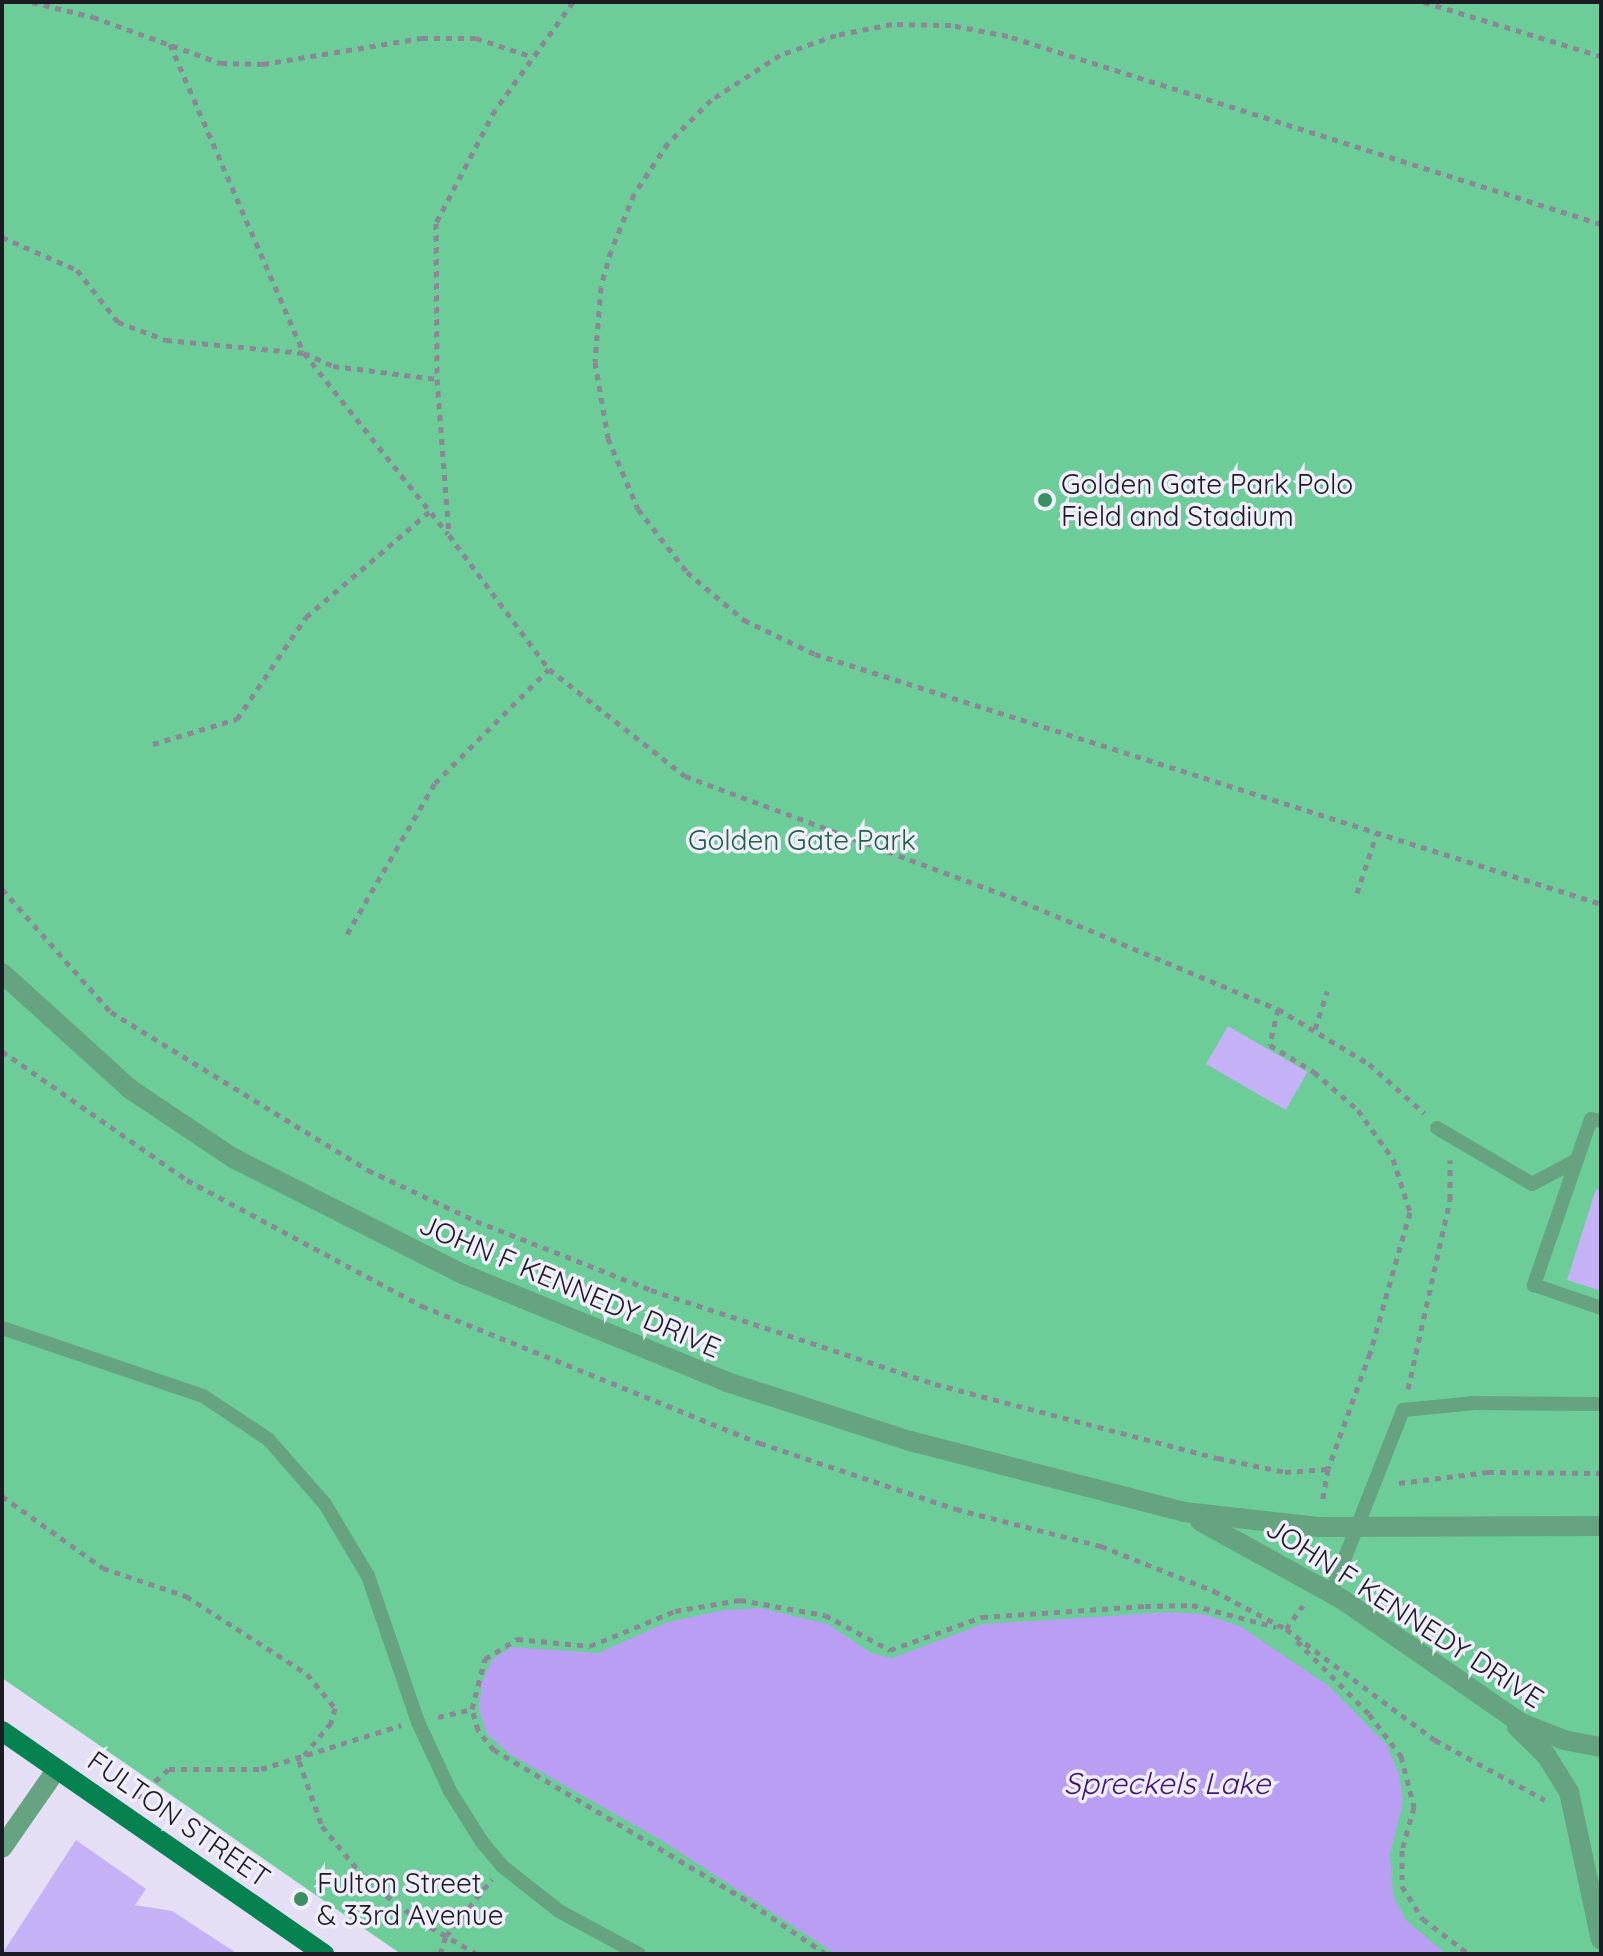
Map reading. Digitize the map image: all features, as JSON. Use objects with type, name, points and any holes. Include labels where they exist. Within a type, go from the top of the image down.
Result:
[{"type":"main road","name":"FULTON STREET","points":[[2,1731],[324,1954]]},
{"type":"street","name":"JOHN F KENNEDY DRIVE","points":[[2,973],[79,1046],[193,1135],[337,1214],[597,1333],[787,1403],[910,1441],[1184,1512],[1251,1522],[1355,1526],[1601,1526]]},
{"type":"street","name":"JOHN F KENNEDY DRIVE","points":[[1184,1512],[1331,1593],[1479,1698],[1542,1732],[1601,1747]]},
{"type":"street","points":[[1479,1698],[1516,1726],[1559,1772],[1576,1811],[1601,1940]]},
{"type":"street","points":[[2,1848],[57,1769]]},
{"type":"lane","points":[[1601,1121],[1591,1119],[1534,1285],[1601,1308]]},
{"type":"lane","points":[[1437,1128],[1532,1184],[1577,1160]]},
{"type":"lane","points":[[2,1328],[203,1396],[268,1439],[325,1504],[368,1576],[418,1722],[465,1818],[502,1866],[559,1911],[639,1954]]},
{"type":"lane","points":[[1331,1593],[1403,1410],[1475,1403],[1601,1404]]},
{"type":"path","points":[[32,2],[170,44],[221,63],[263,64],[422,38],[476,38],[533,57]]},
{"type":"path","points":[[449,535],[437,379],[436,223],[495,110],[573,2]]},
{"type":"path","points":[[1424,2],[1601,56]]},
{"type":"path","points":[[1601,224],[1008,36],[921,23],[865,28],[808,43],[731,84],[668,143],[618,230],[601,287],[595,362],[608,438],[638,509],[662,543],[714,597],[744,620],[815,654],[1601,904]]},
{"type":"path","points":[[170,44],[304,353],[449,535],[549,669],[685,776],[1011,897],[1278,1009],[1315,1029],[1395,1085],[1437,1128],[1449,1154],[1450,1200],[1403,1410]]},
{"type":"path","points":[[2,237],[77,270],[118,322],[166,340],[304,353],[333,366],[437,379]]},
{"type":"path","points":[[153,744],[237,719],[306,617],[430,511]]},
{"type":"path","points":[[347,934],[435,783],[549,669]]},
{"type":"path","points":[[1357,893],[1377,833]]},
{"type":"path","points":[[2,889],[111,1012],[368,1170],[476,1221],[651,1290],[935,1384],[1218,1458],[1285,1472],[1328,1469]]},
{"type":"path","points":[[1315,1029],[1327,991]]},
{"type":"path","points":[[1278,1009],[1270,1045],[1314,1072],[1358,1110],[1393,1159],[1410,1212],[1370,1353],[1328,1469],[1322,1503]]},
{"type":"path","points":[[2,1051],[187,1180],[422,1306],[760,1443],[956,1509],[1101,1546],[1214,1591],[1286,1629],[1435,1740],[1556,1806]]},
{"type":"path","points":[[1399,1483],[1488,1472],[1601,1473]]},
{"type":"path","points":[[2,1496],[103,1568],[186,1596],[307,1674],[335,1708],[331,1723],[299,1761]]},
{"type":"path","points":[[826,1954],[733,1892],[505,1759],[485,1741],[472,1709],[479,1669],[492,1651],[509,1641],[527,1638],[590,1646],[675,1611],[740,1600],[825,1615],[890,1650],[982,1617],[1145,1606],[1214,1609],[1286,1629],[1369,1714],[1401,1756],[1414,1807],[1402,1850],[1402,1886],[1423,1919],[1469,1954]]},
{"type":"path","points":[[1286,1629],[1303,1606]]},
{"type":"path","points":[[120,1813],[169,1769],[261,1769],[299,1761],[382,1727],[472,1709]]},
{"type":"path","points":[[299,1761],[322,1826],[367,1881],[477,1954]]},
{"type":"path","points":[[440,1954],[446,1936],[502,1866]]},
{"type":"green space","name":"Golden Gate Park","points":[[2,2],[1601,2],[1601,1954],[401,1954],[2,1678]]},
{"type":"water","name":"Spreckels Lake","points":[[760,1608],[828,1624],[871,1653],[892,1658],[983,1624],[1170,1612],[1203,1614],[1240,1626],[1329,1686],[1387,1745],[1399,1774],[1403,1802],[1390,1854],[1393,1895],[1406,1920],[1446,1954],[836,1954],[661,1840],[511,1755],[487,1734],[479,1709],[482,1682],[492,1660],[511,1647],[598,1653],[668,1622],[724,1610]]},
{"type":"building","points":[[1228,1026],[1308,1072],[1286,1110],[1206,1064]]},
{"type":"building","points":[[1596,1189],[1601,1190],[1601,1291],[1567,1280]]},
{"type":"building","points":[[76,1840],[146,1889],[135,1905],[172,1911],[238,1954],[2,1954]]},
{"type":"place","name":"Golden Gate Park Polo Field and Stadium","points":[[1045,500]]},
{"type":"place","name":"Fulton Street & 33rd Avenue","points":[[301,1899]]}]
